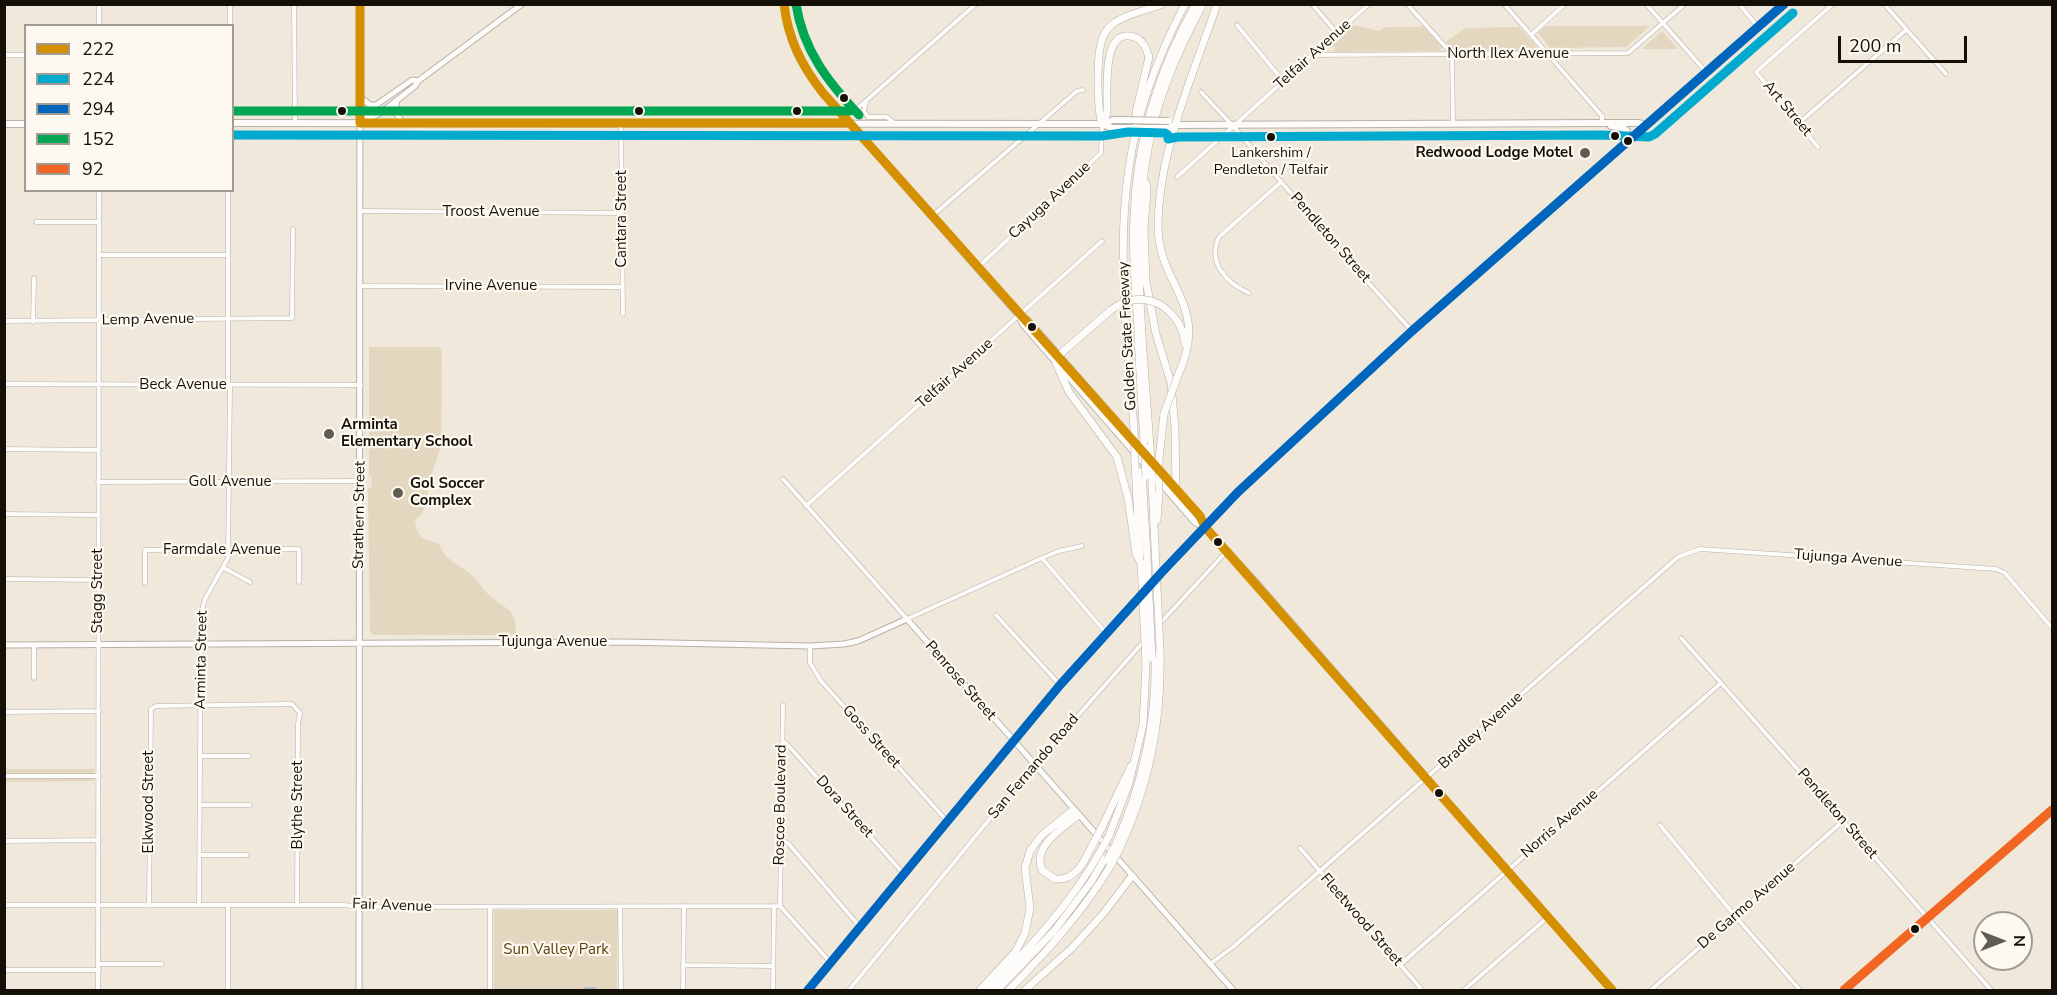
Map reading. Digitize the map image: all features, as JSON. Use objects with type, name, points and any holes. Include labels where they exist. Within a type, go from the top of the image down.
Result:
[{"type":"highway","points":[[1102,124],[1099,114],[1100,56],[1103,36],[1120,19],[1162,4]]},
{"type":"highway","name":"Golden State Freeway","points":[[988,990],[1041,936],[1106,859],[1114,842],[1136,755],[1145,707],[1146,665],[1123,247],[1128,177],[1138,124],[1160,57],[1185,4]]},
{"type":"highway","points":[[1114,842],[1128,808],[1145,744],[1156,654],[1130,238],[1134,177],[1154,88],[1167,56],[1194,4]]},
{"type":"highway","name":"Golden State Freeway","points":[[1009,990],[1071,925],[1095,892],[1114,842],[1142,793],[1156,736],[1161,693],[1156,654],[1150,552],[1154,537],[1139,220],[1144,170],[1154,123],[1166,84],[1203,4]]},
{"type":"highway","points":[[1178,375],[1188,351],[1188,317],[1165,260],[1158,228],[1163,180],[1172,123],[1217,4]]},
{"type":"highway","points":[[1102,124],[1107,114],[1109,53],[1116,41],[1128,37],[1141,40],[1149,57],[1136,112],[1138,124]]},
{"type":"highway","points":[[1144,170],[1147,192],[1144,229],[1146,281],[1154,328],[1172,393],[1176,489]]},
{"type":"highway","points":[[1141,562],[1136,554],[1128,498],[1117,457],[1070,392],[1056,363],[1059,355],[1111,310],[1135,299],[1149,300],[1161,305],[1174,316],[1185,337],[1185,352],[1164,414],[1154,537]]},
{"type":"highway","points":[[1076,813],[1044,846],[1039,856],[1042,870],[1055,879],[1069,878],[1081,866],[1136,755]]},
{"type":"highway","points":[[980,990],[1016,951],[1025,933],[1030,908],[1025,868],[1030,851],[1041,836],[1076,813]]},
{"type":"highway","points":[[999,990],[1054,931],[1106,859]]},
{"type":"highway","points":[[1025,990],[1072,948],[1103,914],[1132,876]]},
{"type":"main road","name":"Strathern Street","points":[[359,990],[360,4]]},
{"type":"main road","points":[[360,123],[382,112],[415,86],[418,81],[522,4]]},
{"type":"main road","points":[[784,4],[787,24],[795,49],[807,73],[835,108],[1020,316],[1027,320],[1059,355],[1200,516],[1205,527],[1612,990]]},
{"type":"main road","points":[[808,990],[1060,685],[1106,633],[1254,477],[1412,331],[1785,4]]},
{"type":"main road","points":[[360,123],[376,105],[412,80],[418,81]]},
{"type":"main road","points":[[360,97],[370,105],[376,105]]},
{"type":"main road","points":[[397,100],[395,112],[403,123]]},
{"type":"main road","points":[[234,123],[1102,124],[1113,120],[1124,120],[1233,126],[1602,123],[1647,125]]},
{"type":"main road","points":[[1102,124],[1112,128],[1167,129],[1172,123]]},
{"type":"main road","points":[[1602,123],[1625,130],[1627,135],[1624,145]]},
{"type":"main road","points":[[4,124],[24,124]]},
{"type":"main road","points":[[1020,316],[1023,324],[1077,388],[1195,522],[1205,527]]},
{"type":"main road","points":[[1077,388],[1082,389],[1089,396],[1094,395]]},
{"type":"main road","name":"Tujunga Avenue","points":[[4,645],[674,642],[810,645],[844,644],[858,641],[907,619]]},
{"type":"main road","name":"Penrose Street","points":[[907,619],[1233,990]]},
{"type":"main road","points":[[1844,990],[2052,810]]},
{"type":"street","points":[[99,4],[99,24]]},
{"type":"street","points":[[230,4],[230,24]]},
{"type":"street","points":[[294,4],[295,123]]},
{"type":"street","points":[[835,108],[850,111],[866,101],[976,4]]},
{"type":"street","points":[[1312,4],[1336,32]]},
{"type":"street","name":"Telfair Avenue","points":[[1177,177],[1369,4]]},
{"type":"street","points":[[1407,4],[1452,54],[1453,124]]},
{"type":"street","points":[[1504,4],[1602,116],[1602,123]]},
{"type":"street","points":[[1531,35],[1565,4]]},
{"type":"street","points":[[1646,4],[1707,73]]},
{"type":"street","name":"North Ilex Avenue","points":[[1312,55],[1628,53],[1685,4]]},
{"type":"street","points":[[1739,4],[1759,28]]},
{"type":"street","name":"Art Street","points":[[1818,147],[1756,72],[1833,4]]},
{"type":"street","points":[[1884,4],[1946,74]]},
{"type":"street","points":[[1236,25],[1284,82]]},
{"type":"street","points":[[1799,123],[1906,30]]},
{"type":"street","points":[[4,55],[24,55]]},
{"type":"street","points":[[932,216],[1077,91],[1083,90]]},
{"type":"street","name":"Pendleton Street","points":[[1200,92],[1233,126],[1412,331]]},
{"type":"street","points":[[866,101],[864,111],[868,117],[887,117],[894,123]]},
{"type":"street","name":"Cantara Street","points":[[621,123],[623,314]]},
{"type":"street","name":"Cayuga Avenue","points":[[977,268],[1101,153],[1102,124]]},
{"type":"street","points":[[1249,293],[1238,288],[1217,266],[1214,246],[1219,237],[1281,182]]},
{"type":"street","name":"Stagg Street","points":[[98,990],[99,192]]},
{"type":"street","name":"Arminta Street","points":[[200,905],[201,614],[202,605],[224,568],[229,550],[228,192]]},
{"type":"street","name":"Troost Avenue","points":[[361,211],[621,213]]},
{"type":"street","points":[[36,222],[99,222]]},
{"type":"street","name":"Lemp Avenue","points":[[4,321],[292,318],[293,229]]},
{"type":"street","name":"Telfair Avenue","points":[[806,506],[1102,241]]},
{"type":"street","points":[[99,255],[228,255]]},
{"type":"street","points":[[33,322],[34,278]]},
{"type":"street","name":"Irvine Avenue","points":[[360,286],[622,287]]},
{"type":"street","name":"Beck Avenue","points":[[4,384],[361,385]]},
{"type":"street","points":[[4,448],[99,450]]},
{"type":"street","name":"Penrose Street","points":[[783,479],[907,619]]},
{"type":"street","name":"Goll Avenue","points":[[99,482],[361,481]]},
{"type":"street","points":[[4,514],[98,515]]},
{"type":"street","name":"Tujunga Avenue","points":[[907,619],[1041,558],[1082,546]]},
{"type":"street","name":"Farmdale Avenue","points":[[145,583],[145,550],[299,549],[299,582]]},
{"type":"street","name":"Tujunga Avenue","points":[[1700,549],[1996,569],[2005,573],[2052,628]]},
{"type":"street","name":"Bradley Avenue","points":[[1209,964],[1233,947],[1678,557],[1700,549]]},
{"type":"street","name":"San Fernando Road","points":[[850,990],[1034,765],[1227,550]]},
{"type":"street","points":[[1041,558],[1106,633]]},
{"type":"street","points":[[224,568],[249,582]]},
{"type":"street","points":[[4,579],[98,580]]},
{"type":"street","points":[[996,615],[1060,685]]},
{"type":"street","name":"Pendleton Street","points":[[1681,638],[1991,990]]},
{"type":"street","points":[[34,645],[34,678]]},
{"type":"street","name":"Goss Street","points":[[810,645],[810,663],[821,681],[947,822]]},
{"type":"street","name":"Norris Avenue","points":[[1400,965],[1721,683]]},
{"type":"street","name":"Blythe Street","points":[[201,706],[292,704],[300,713],[297,724],[297,905]]},
{"type":"street","name":"Roscoe Boulevard","points":[[780,906],[783,705]]},
{"type":"street","name":"Elkwood Street","points":[[149,906],[151,709],[160,706],[201,706]]},
{"type":"street","points":[[4,712],[99,711]]},
{"type":"street","name":"Dora Street","points":[[782,742],[904,874]]},
{"type":"street","points":[[201,756],[249,756]]},
{"type":"street","points":[[4,776],[99,776]]},
{"type":"street","points":[[201,805],[250,805]]},
{"type":"street","name":"De Garmo Avenue","points":[[1651,990],[1843,821]]},
{"type":"street","points":[[1660,825],[1800,990]]},
{"type":"street","points":[[4,841],[99,840]]},
{"type":"street","points":[[780,840],[788,843],[860,927]]},
{"type":"street","name":"Fleetwood Street","points":[[1300,848],[1422,990]]},
{"type":"street","points":[[200,855],[248,855]]},
{"type":"street","name":"Fair Avenue","points":[[4,905],[344,905],[359,908],[780,906]]},
{"type":"street","points":[[228,905],[228,990]]},
{"type":"street","points":[[683,990],[684,906]]},
{"type":"street","points":[[773,990],[774,906]]},
{"type":"street","points":[[780,906],[831,963]]},
{"type":"street","points":[[620,907],[621,990]]},
{"type":"street","points":[[490,908],[490,990]]},
{"type":"street","points":[[1464,990],[1548,917]]},
{"type":"street","points":[[99,964],[162,964]]},
{"type":"street","points":[[684,965],[773,966]]},
{"type":"street","points":[[4,970],[99,970]]},
{"type":"green space","points":[[1353,25],[1380,31],[1385,27],[1420,27],[1422,25],[1442,47],[1440,51],[1333,52],[1335,49],[1331,43]]},
{"type":"green space","points":[[1546,26],[1650,26],[1626,47],[1550,48],[1538,33]]},
{"type":"green space","points":[[1519,27],[1537,47],[1535,51],[1454,51],[1446,42],[1465,28]]},
{"type":"green space","points":[[1662,31],[1678,49],[1642,49]]},
{"type":"green space","name":"Gol Soccer Complex","points":[[369,347],[440,347],[442,352],[441,447],[427,487],[428,497],[422,514],[415,520],[416,527],[420,535],[440,545],[450,560],[469,573],[487,593],[509,610],[516,625],[516,635],[373,635],[370,632],[368,489],[371,487],[372,478],[369,474]]},
{"type":"green space","points":[[4,769],[94,769],[94,781],[5,782]]},
{"type":"green space","name":"Sun Valley Park","points":[[494,910],[618,910],[617,990],[494,990]]},
{"type":"waterway","points":[[583,990],[596,988]]},
{"type":"transit line","name":"222","points":[[360,4],[360,123],[850,123]]},
{"type":"transit line","name":"222","points":[[784,4],[797,52],[823,93],[1200,516],[1205,527],[1612,990]]},
{"type":"transit line","name":"152","points":[[796,4],[804,36],[818,64],[859,115]]},
{"type":"transit line","name":"294","points":[[808,990],[1060,685],[1238,492],[1412,331],[1784,4]]},
{"type":"transit line","name":"224","points":[[1168,139],[1177,137],[1602,135],[1649,137],[1793,13]]},
{"type":"transit line","name":"152","points":[[234,111],[850,111]]},
{"type":"transit line","name":"224","points":[[234,135],[1102,136],[1128,132],[1168,135]]},
{"type":"transit line","name":"92","points":[[1844,990],[2052,810]]},
{"type":"place","name":"Lankershim / Pendleton / Telfair","points":[[1271,137]]},
{"type":"place","name":"Redwood Lodge Motel","points":[[1585,153]]},
{"type":"place","name":"Arminta Elementary School","points":[[329,434]]},
{"type":"place","name":"Gol Soccer Complex","points":[[398,493]]}]
